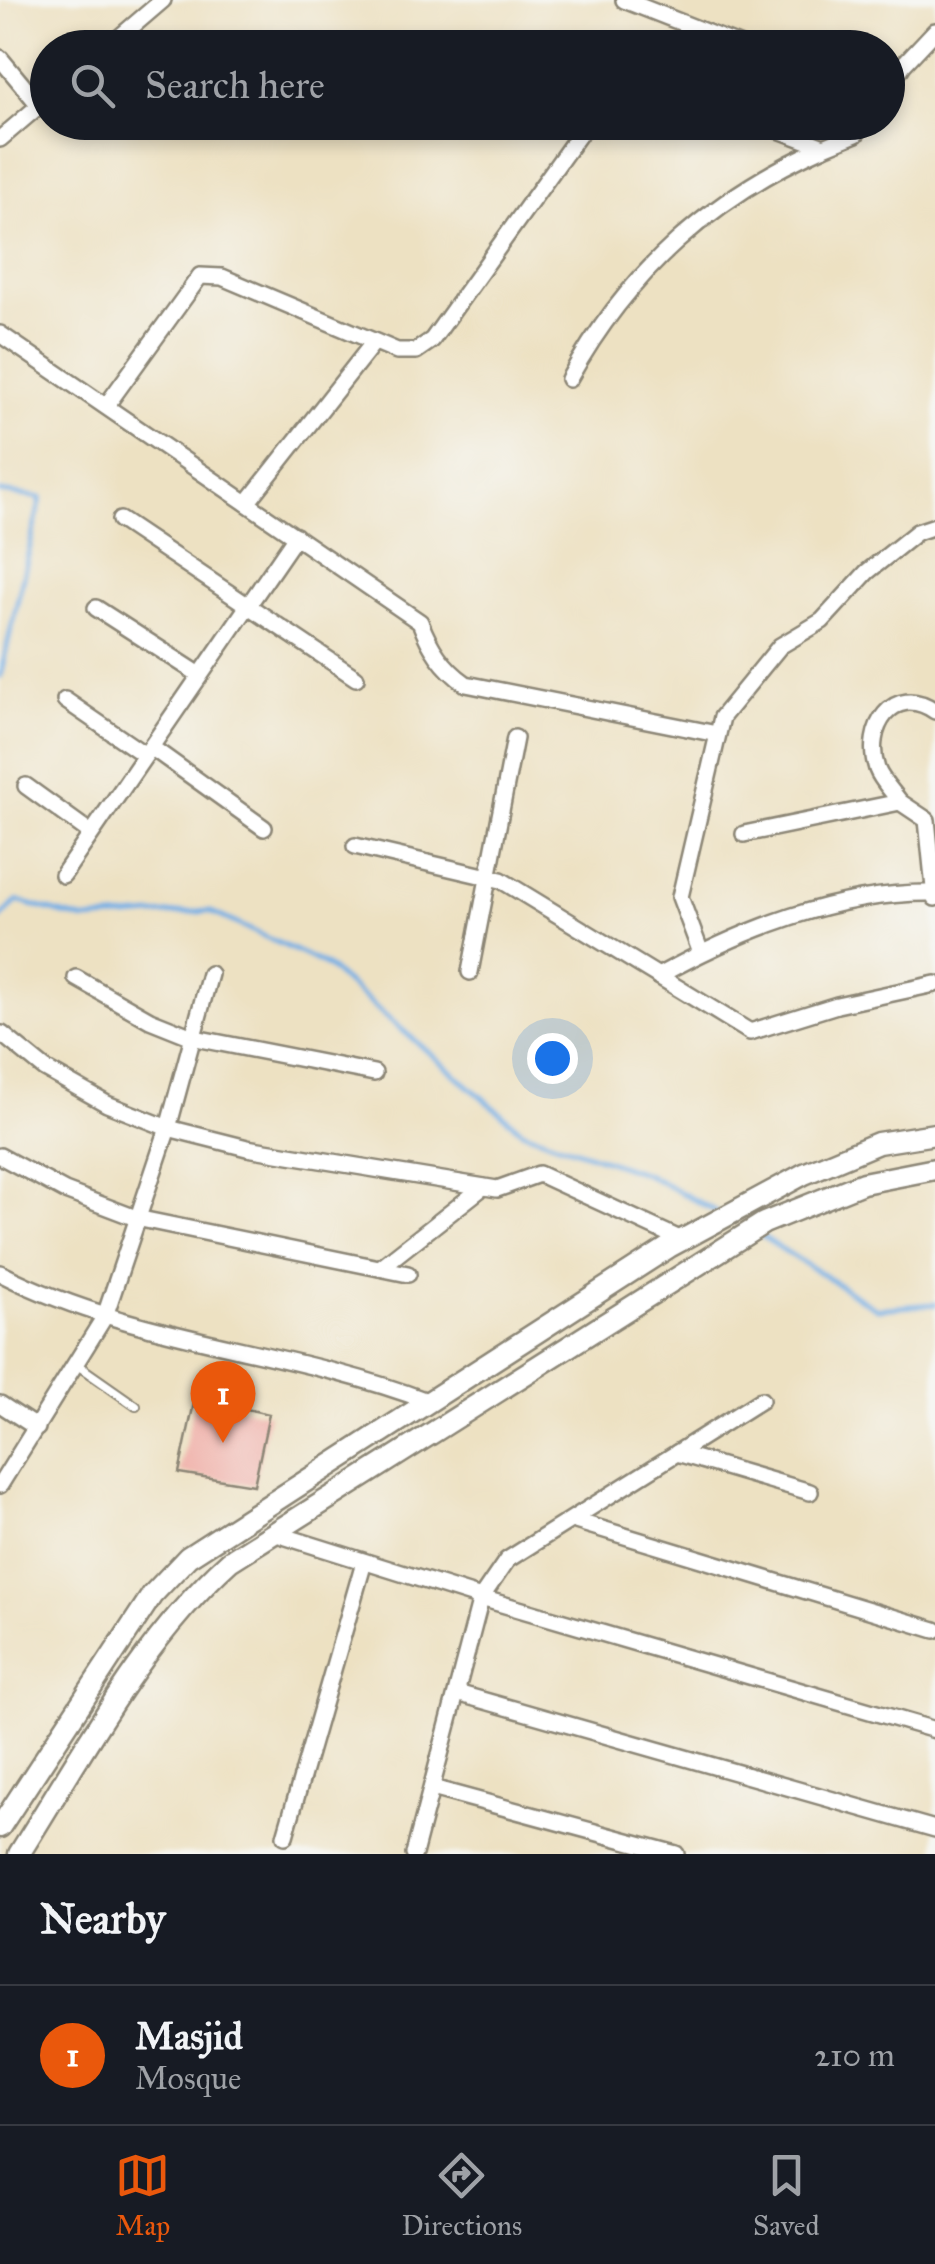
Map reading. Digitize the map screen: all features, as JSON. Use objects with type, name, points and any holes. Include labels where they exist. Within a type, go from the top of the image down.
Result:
[{"type":"street","points":[[128,30],[163,0]]},
{"type":"street","points":[[624,0],[700,30]]},
{"type":"street","points":[[905,69],[934,35]]},
{"type":"street","points":[[0,58],[30,88]]},
{"type":"street","points":[[0,139],[30,112]]},
{"type":"street","points":[[106,406],[200,276],[222,277],[397,351],[416,352],[432,340],[575,140]]},
{"type":"street","points":[[806,140],[824,147]]},
{"type":"street","points":[[569,379],[623,294],[670,247],[752,184],[835,140]]},
{"type":"street","points":[[0,334],[420,622],[427,642],[448,671],[466,684],[717,734]]},
{"type":"street","points":[[247,503],[374,342]]},
{"type":"street","points":[[120,520],[356,678]]},
{"type":"street","points":[[701,953],[680,897],[722,717],[780,646],[822,621],[867,572],[918,532],[935,526]]},
{"type":"street","points":[[63,875],[296,536]]},
{"type":"street","points":[[96,608],[200,675]]},
{"type":"street","points":[[65,700],[264,828]]},
{"type":"street","points":[[658,976],[722,942],[833,905],[935,895],[927,820],[900,802],[878,770],[874,751],[878,727],[888,710],[902,700],[914,700],[935,711]]},
{"type":"street","points":[[470,972],[492,876],[515,738]]},
{"type":"street","points":[[26,786],[92,833]]},
{"type":"street","points":[[744,834],[900,802]]},
{"type":"street","points":[[355,846],[492,876],[750,1032],[837,1005],[935,984]]},
{"type":"street","points":[[0,1485],[105,1316],[168,1128],[210,974]]},
{"type":"street","points":[[76,978],[150,1020],[195,1038],[374,1073]]},
{"type":"street","points":[[2,1034],[45,1069],[107,1104],[168,1128],[247,1148],[483,1187],[497,1188],[539,1174],[689,1236]]},
{"type":"street","points":[[0,1827],[152,1595],[188,1558],[551,1321],[689,1236],[804,1174],[878,1143],[935,1134]]},
{"type":"street","points":[[0,1156],[65,1190],[136,1218],[208,1236],[408,1274]]},
{"type":"street","points":[[19,1854],[152,1643],[194,1593],[230,1561],[762,1225],[863,1183],[935,1169]]},
{"type":"street","points":[[380,1268],[483,1187]]},
{"type":"street","points":[[0,1273],[105,1316],[263,1357],[363,1376],[428,1401]]},
{"type":"street","points":[[551,1321],[568,1350]]},
{"type":"street","points":[[414,1854],[482,1598],[507,1560],[762,1400]]},
{"type":"street","points":[[0,1404],[37,1428]]},
{"type":"street","points":[[677,1454],[810,1492]]},
{"type":"street","points":[[572,1520],[935,1630]]},
{"type":"street","points":[[277,1534],[935,1730]]},
{"type":"street","points":[[285,1836],[364,1562]]},
{"type":"street","points":[[457,1693],[935,1829]]},
{"type":"street","points":[[432,1788],[676,1854]]},
{"type":"lane","points":[[76,1364],[136,1406]]},
{"type":"building","points":[[195,1398],[269,1414],[254,1485],[179,1473]]},
{"type":"waterway","points":[[0,492],[41,498],[0,677]]},
{"type":"waterway","points":[[0,919],[17,901],[85,920],[209,911],[324,964],[522,1131],[648,1175],[717,1212]]},
{"type":"waterway","points":[[758,1234],[877,1309],[935,1304]]},
{"type":"place","name":"Masjid","points":[[223,1443]]}]
